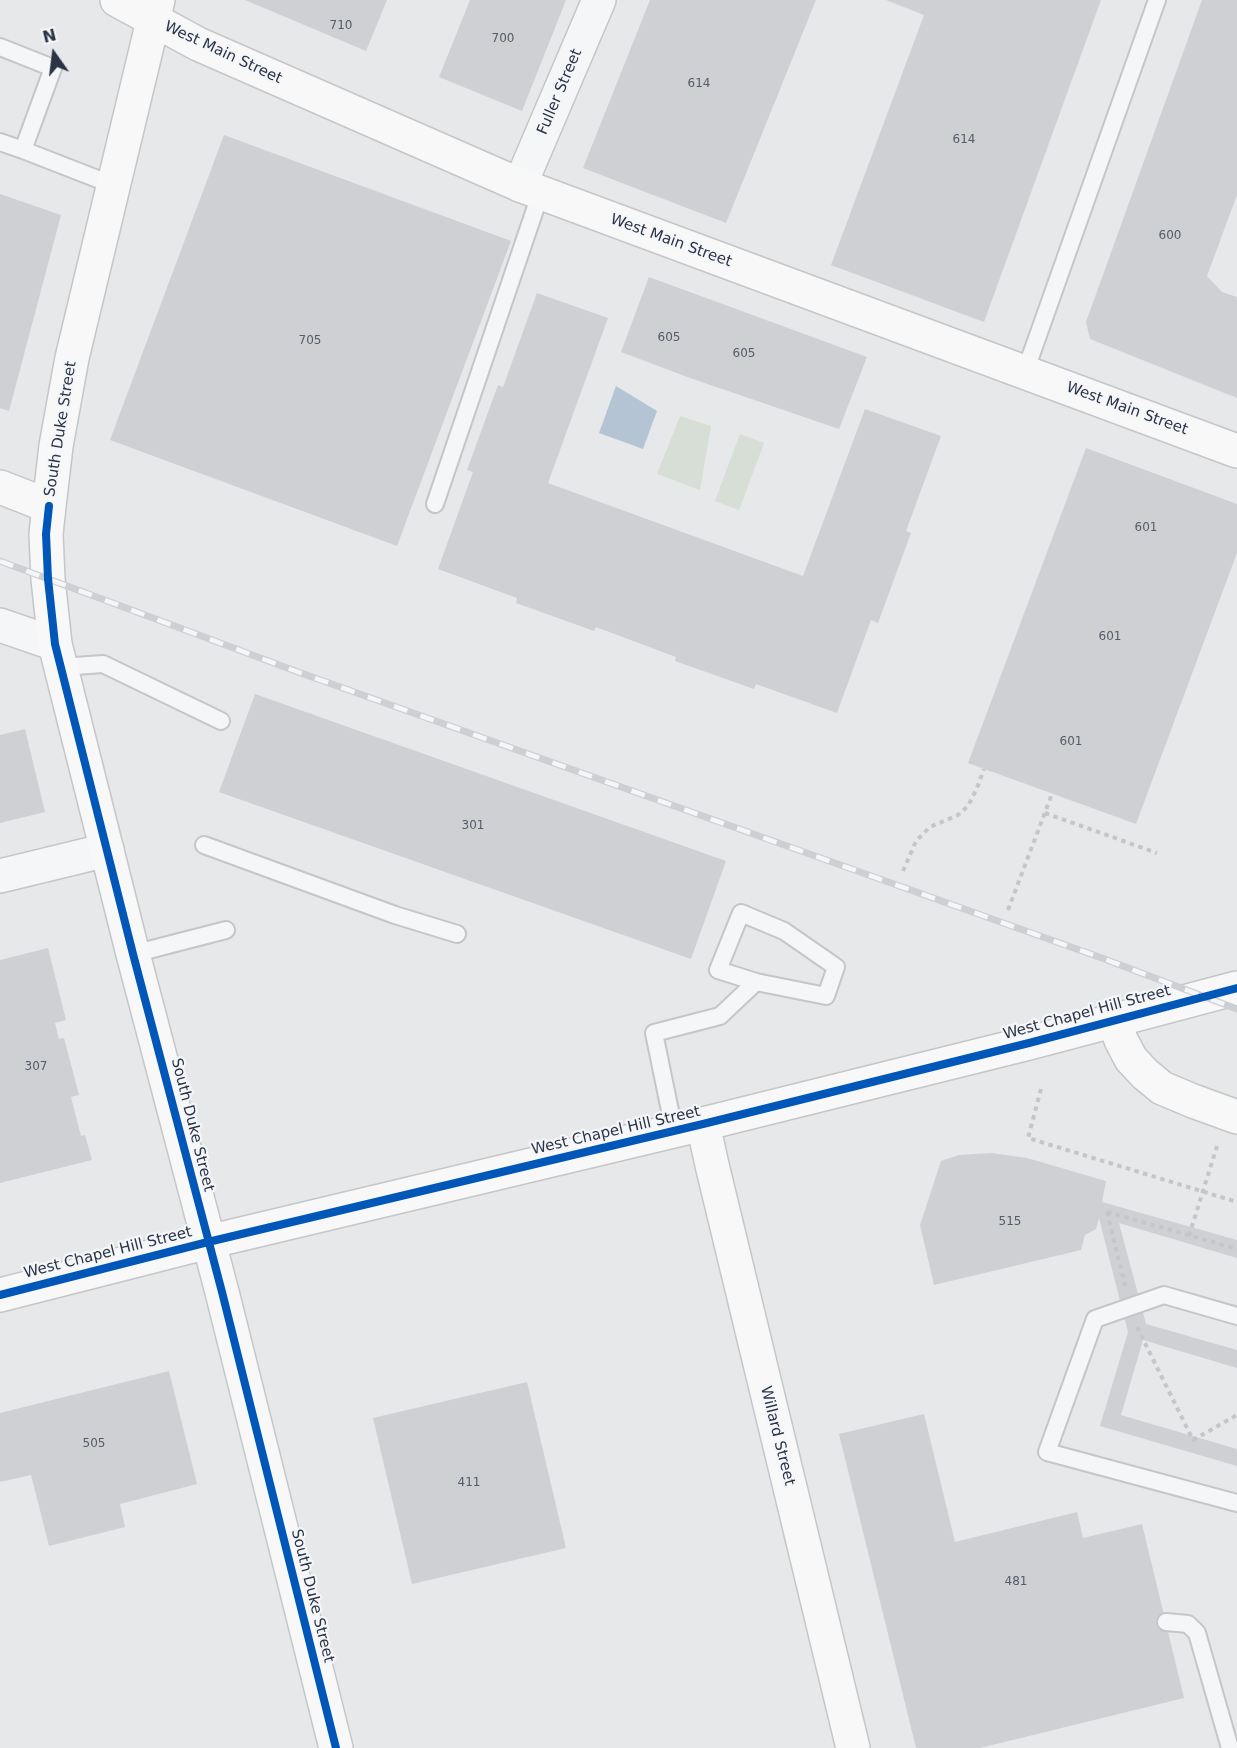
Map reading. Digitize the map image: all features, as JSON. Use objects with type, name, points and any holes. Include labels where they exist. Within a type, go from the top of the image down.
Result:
[{"type":"main road","name":"West Main Street","points":[[117,0],[156,10],[198,44],[531,189],[1237,451]]},
{"type":"main road","name":"South Duke Street","points":[[156,10],[72,358],[56,446],[49,506],[46,534],[48,579],[58,656],[336,1748]]},
{"type":"main road","points":[[0,487],[49,506]]},
{"type":"main road","name":"West Chapel Hill Street","points":[[0,1295],[208,1242],[1018,1046],[1237,988]]},
{"type":"main road","points":[[1114,1020],[1131,1059],[1162,1088],[1237,1117]]},
{"type":"main road","name":"Willard Street","points":[[689,1127],[712,1165],[853,1748]]},
{"type":"street","name":"Fuller Street","points":[[531,189],[599,0]]},
{"type":"street","points":[[0,625],[58,656]]},
{"type":"street","points":[[0,876],[107,850]]},
{"type":"lane","points":[[1025,372],[1157,0]]},
{"type":"lane","points":[[0,47],[53,68],[23,150]]},
{"type":"lane","points":[[0,142],[113,185]]},
{"type":"lane","points":[[435,504],[531,189]]},
{"type":"lane","points":[[58,656],[103,664],[221,721]]},
{"type":"lane","points":[[204,845],[384,911],[457,934]]},
{"type":"lane","points":[[741,913],[784,931],[836,967],[826,996],[756,982],[718,970],[741,913]]},
{"type":"lane","points":[[133,954],[226,930]]},
{"type":"lane","points":[[689,1127],[654,1033],[720,1016],[756,982]]},
{"type":"lane","points":[[1237,1316],[1164,1295],[1095,1319],[1047,1452],[1237,1503]]},
{"type":"lane","points":[[1166,1622],[1188,1624],[1197,1633],[1230,1748]]},
{"type":"path","points":[[903,871],[916,841],[930,827],[958,815],[968,806],[984,769]]},
{"type":"path","points":[[1008,910],[1052,794]]},
{"type":"path","points":[[1045,813],[1157,853]]},
{"type":"path","points":[[1041,1089],[1028,1138],[1237,1202]]},
{"type":"path","points":[[1189,1236],[1217,1146]]},
{"type":"path","points":[[1237,1249],[1107,1212],[1138,1330],[1194,1440],[1237,1415]]},
{"type":"shaded area","points":[[680,416],[711,426],[700,490],[657,474]]},
{"type":"shaded area","points":[[740,434],[764,443],[739,510],[715,501]]},
{"type":"water","points":[[616,386],[657,411],[643,449],[599,433]]},
{"type":"building","points":[[245,0],[387,0],[366,51]]},
{"type":"building","points":[[470,0],[566,0],[522,111],[439,77]]},
{"type":"building","points":[[650,0],[816,0],[726,223],[583,168]]},
{"type":"building","points":[[886,0],[1101,0],[984,322],[831,265],[924,15]]},
{"type":"building","points":[[1202,0],[1237,0],[1237,195],[1207,276],[1222,292],[1237,297],[1237,398],[1090,339],[1086,322]]},
{"type":"building","points":[[224,135],[511,241],[397,546],[110,440]]},
{"type":"building","points":[[0,194],[61,215],[9,411],[0,408]]},
{"type":"building","points":[[649,277],[867,357],[839,429],[621,352]]},
{"type":"building","points":[[537,293],[608,318],[548,483],[803,576],[865,409],[941,436],[906,531],[911,533],[878,623],[871,620],[837,713],[756,684],[754,689],[675,661],[676,657],[596,627],[594,631],[516,603],[517,598],[438,569],[473,472],[467,470],[498,385],[503,387]]},
{"type":"building","points":[[1086,448],[1237,504],[1237,553],[1136,824],[968,763]]},
{"type":"building","points":[[255,694],[726,861],[691,959],[219,792]]},
{"type":"building","points":[[25,729],[45,812],[0,823],[0,735]]},
{"type":"building","points":[[48,948],[66,1020],[55,1023],[59,1039],[64,1038],[79,1095],[71,1097],[81,1136],[85,1135],[92,1160],[0,1183],[0,960]]},
{"type":"building","points":[[991,1153],[1027,1158],[1106,1181],[1102,1202],[1237,1240],[1237,1258],[1119,1223],[1146,1324],[1237,1350],[1237,1368],[1143,1340],[1121,1415],[1237,1449],[1237,1466],[1100,1426],[1128,1332],[1099,1218],[1096,1229],[1085,1235],[1081,1250],[934,1285],[920,1225],[941,1161],[959,1155]]},
{"type":"building","points":[[169,1371],[197,1484],[120,1504],[125,1527],[49,1546],[31,1475],[0,1482],[0,1413]]},
{"type":"building","points":[[527,1382],[566,1548],[412,1584],[373,1418]]},
{"type":"building","points":[[924,1414],[955,1542],[1077,1512],[1083,1538],[1142,1524],[1184,1698],[980,1748],[916,1748],[839,1434]]},
{"type":"railway","points":[[0,561],[298,672],[1099,957],[1237,1009]]},
{"type":"cycle path","points":[[49,506],[46,534],[55,644],[133,954],[222,1292],[336,1748]]},
{"type":"cycle path","points":[[0,1295],[208,1242],[703,1124],[1029,1043],[1237,988]]}]
